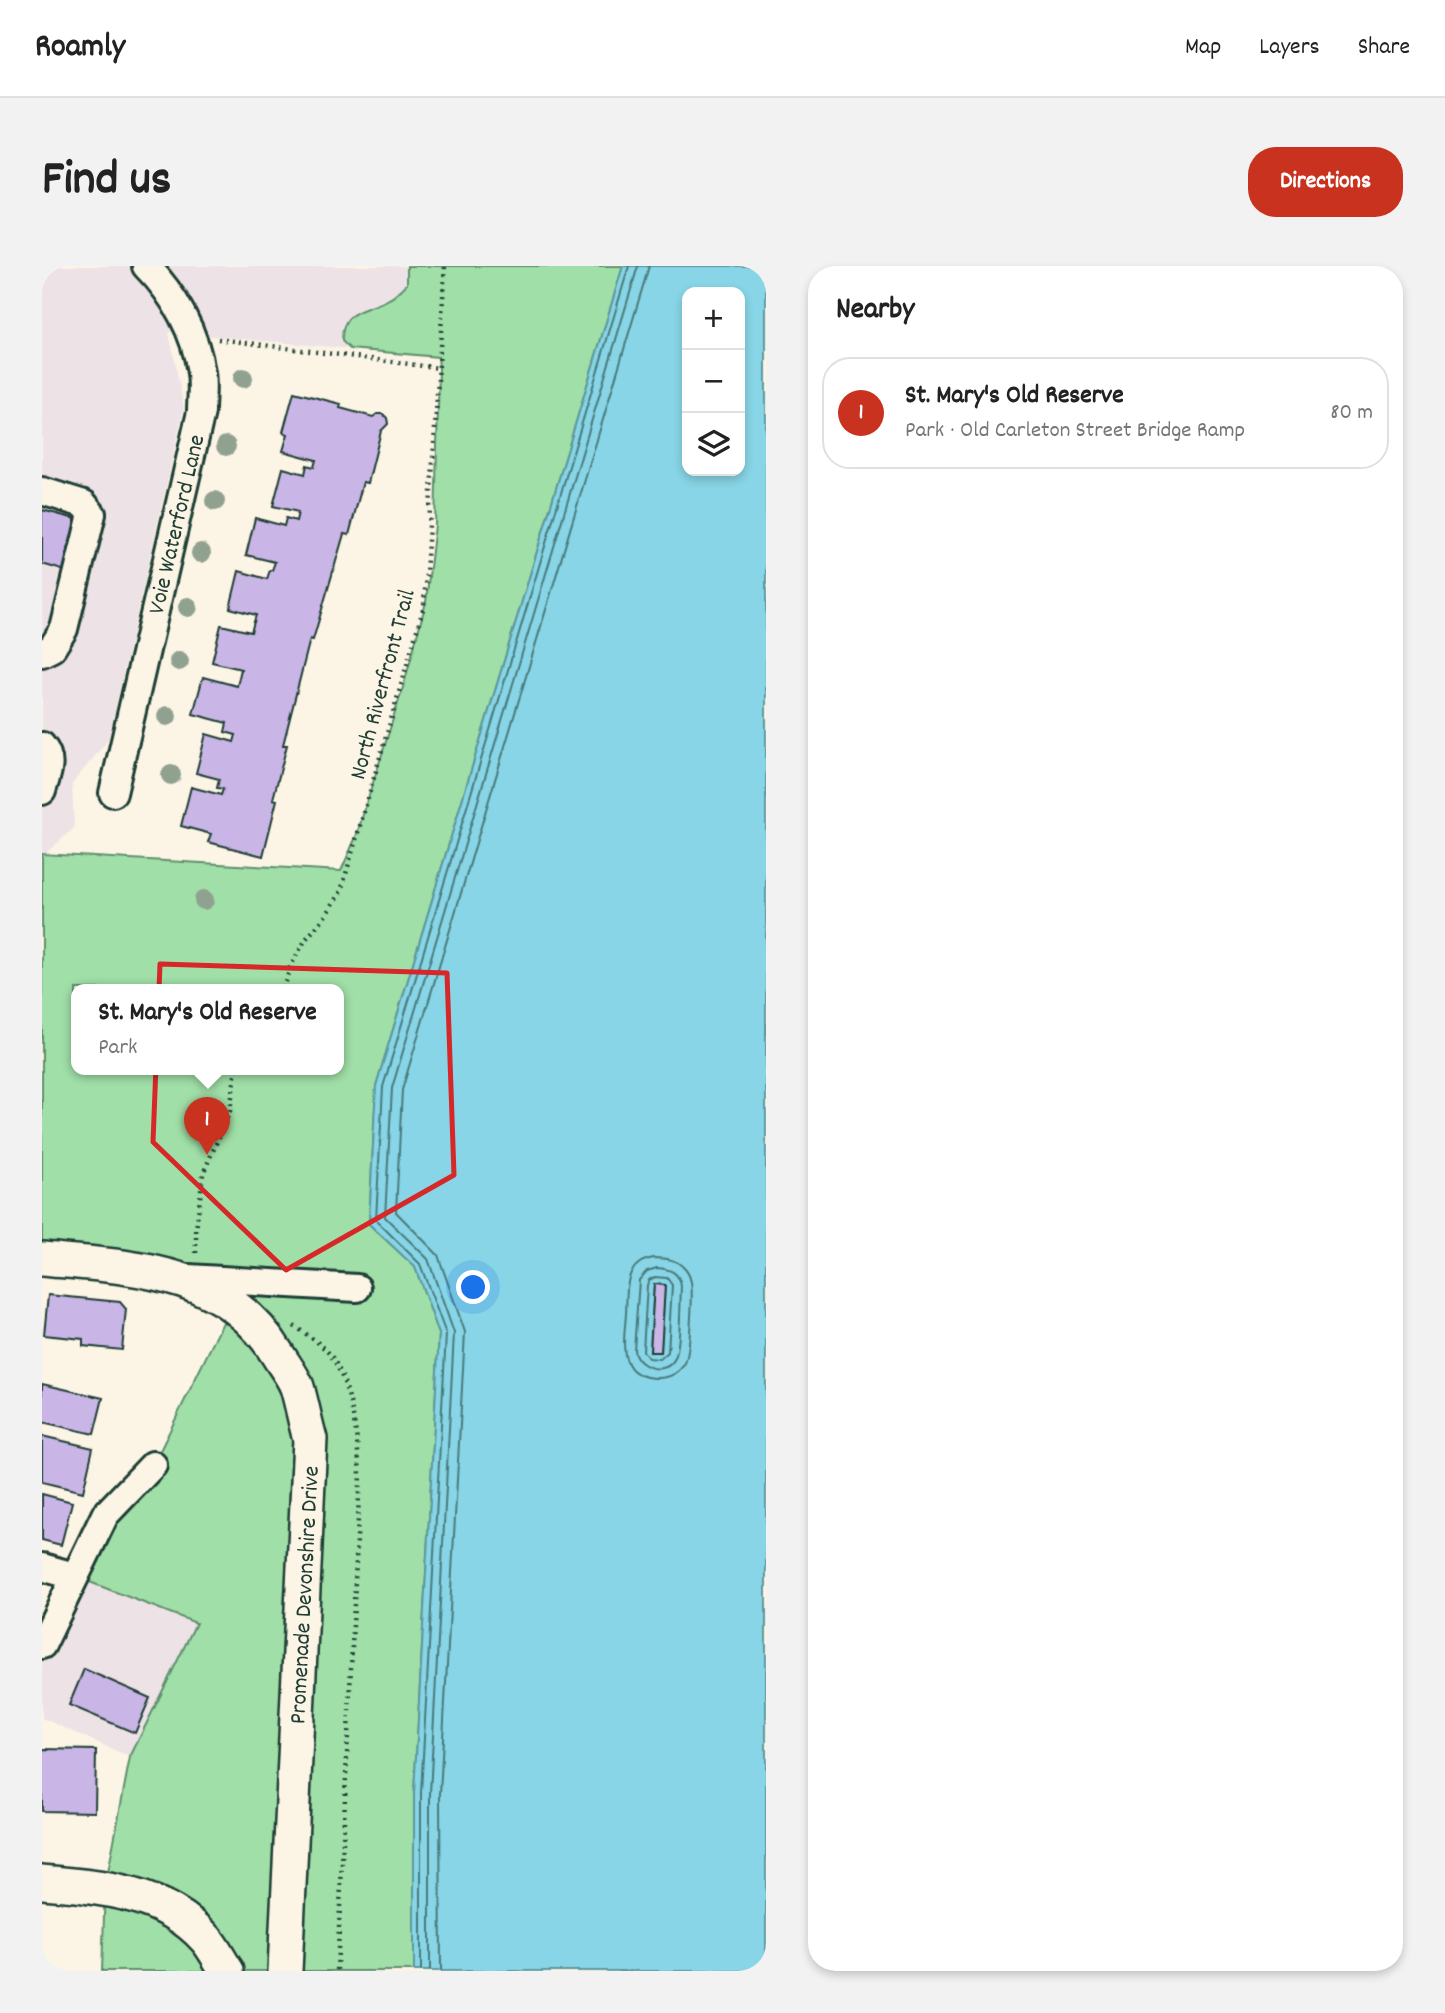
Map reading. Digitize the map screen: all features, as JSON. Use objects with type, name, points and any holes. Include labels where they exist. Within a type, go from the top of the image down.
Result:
[{"type":"main road","name":"Promenade Devonshire Drive","points":[[42,1259],[190,1270],[233,1304],[268,1339],[296,1385],[310,1439],[285,1971]]},
{"type":"main road","points":[[42,1882],[105,1888],[146,1899],[181,1916],[207,1940],[227,1971]]},
{"type":"street","name":"Voie Waterford Lane","points":[[113,793],[201,412],[202,374],[192,336],[162,282],[146,266]]},
{"type":"street","points":[[42,491],[84,504],[92,514],[64,629],[52,648],[42,653]]},
{"type":"street","points":[[42,746],[50,762],[42,791]]},
{"type":"street","points":[[190,1270],[358,1288]]},
{"type":"street","points":[[42,1645],[105,1516],[153,1465]]},
{"type":"street","points":[[42,1567],[74,1576]]},
{"type":"path","name":"North Riverfront Trail","points":[[285,984],[290,967],[306,939],[335,900],[349,865],[425,606],[444,266]]},
{"type":"path","points":[[192,336],[439,368]]},
{"type":"path","points":[[190,1270],[196,1254],[203,1174],[230,1111],[235,1075]]},
{"type":"highlighted area","points":[[160,964],[447,973],[454,1175],[286,1270],[153,1142]]},
{"type":"shaded area","points":[[42,266],[444,266],[439,357],[169,332],[184,408],[108,740],[72,784],[74,828],[45,854],[42,854]]},
{"type":"shaded area","points":[[74,1576],[196,1623],[130,1757],[42,1718],[42,1645]]},
{"type":"green space","points":[[407,266],[623,266],[376,1086],[369,1224],[415,1267],[439,1334],[414,1793],[414,1971],[102,1971],[105,1888],[130,1757],[196,1623],[74,1576],[153,1465],[232,1304],[42,1259],[42,854],[341,871],[356,837],[404,684],[426,602],[435,525],[438,357],[350,349],[342,341],[343,330],[350,317],[392,298],[407,284]]},
{"type":"water","points":[[623,266],[766,266],[766,1971],[414,1971],[414,1793],[439,1334],[415,1267],[369,1224],[376,1086]],"holes":[[[654,1284],[665,1285],[661,1352],[650,1351]]]},
{"type":"building","points":[[294,392],[341,404],[340,408],[373,417],[383,414],[388,424],[381,431],[368,483],[363,482],[349,535],[344,534],[313,640],[310,639],[283,745],[287,745],[273,799],[277,800],[263,856],[208,842],[211,834],[181,826],[191,787],[221,795],[223,789],[217,788],[219,779],[196,773],[206,734],[234,742],[236,735],[225,732],[227,723],[193,714],[203,677],[237,686],[241,669],[212,662],[221,625],[251,632],[256,615],[230,608],[239,571],[267,579],[275,562],[246,555],[255,518],[284,526],[286,518],[296,521],[298,512],[273,506],[283,468],[305,474],[307,465],[314,467],[316,460],[283,451],[288,434],[283,432]]},
{"type":"building","points":[[42,510],[83,521],[69,572],[42,564]]},
{"type":"building","points":[[654,1284],[665,1285],[661,1352],[650,1352]]},
{"type":"building","points":[[48,1295],[120,1302],[126,1309],[122,1350],[83,1346],[83,1339],[44,1335]]},
{"type":"building","points":[[42,1384],[103,1398],[94,1434],[42,1422]]},
{"type":"building","points":[[42,1436],[93,1448],[83,1492],[42,1482]]},
{"type":"building","points":[[42,1494],[72,1502],[61,1545],[42,1540]]},
{"type":"building","points":[[84,1669],[150,1698],[135,1733],[69,1705]]},
{"type":"building","points":[[42,1749],[96,1750],[95,1812],[42,1811]]},
{"type":"place","name":"St. Mary's Old Reserve","points":[[207,1155]]}]
